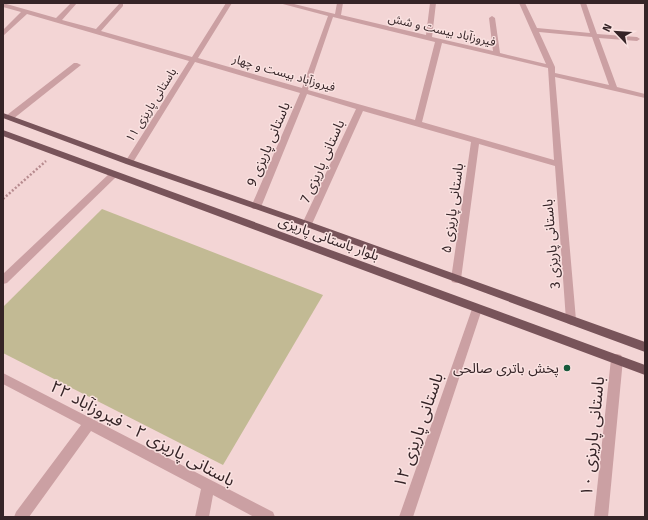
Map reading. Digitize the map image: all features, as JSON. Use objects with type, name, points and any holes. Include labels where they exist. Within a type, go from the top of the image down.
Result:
[{"type":"main road","name":"بلوار باستانی پاریزی","points":[[6,116],[129,162],[307,224],[645,347]]},
{"type":"main road","name":"بلوار باستانی پاریزی","points":[[3,133],[113,175],[645,370]]},
{"type":"street","points":[[3,34],[21,10],[24,3]]},
{"type":"street","points":[[57,21],[74,3]]},
{"type":"street","name":"باستانی پاریزی ۱۱","points":[[129,162],[229,3]]},
{"type":"street","name":"فیروزآباد بیست و شش","points":[[282,3],[300,5],[334,16],[497,55],[614,89],[645,96]]},
{"type":"street","name":"باستانی پاریزی 9","points":[[256,207],[340,3]]},
{"type":"street","points":[[429,38],[433,3]]},
{"type":"street","name":"باستانی پاریزی 3","points":[[522,3],[551,71],[571,320]]},
{"type":"street","points":[[583,3],[614,89]]},
{"type":"street","name":"فیروزآباد بیست و چهار","points":[[3,5],[558,164]]},
{"type":"street","points":[[97,32],[121,5]]},
{"type":"street","points":[[492,18],[497,55]]},
{"type":"street","points":[[534,30],[637,39]]},
{"type":"street","points":[[418,124],[439,41]]},
{"type":"street","points":[[6,116],[77,65]]},
{"type":"street","name":"باستانی پاریزی 7","points":[[307,224],[360,108]]},
{"type":"street","name":"باستانی پاریزی ۵","points":[[456,279],[475,140]]},
{"type":"street","points":[[3,280],[113,175]]},
{"type":"street","name":"باستانی پاریزی ۱۲","points":[[406,517],[477,308]]},
{"type":"street","name":"باستانی پاریزی ۱۰","points":[[601,517],[617,359]]},
{"type":"street","name":"باستانی پاریزی ۲ - فیروزآباد ۲۲","points":[[3,378],[268,517]]},
{"type":"street","points":[[21,517],[89,424]]},
{"type":"street","points":[[202,517],[208,486]]},
{"type":"path","points":[[3,199],[55,153]]},
{"type":"shaded area","points":[[102,209],[323,295],[223,465],[3,353],[3,307]]},
{"type":"place","name":"پخش باتری صالحی","points":[[567,368]]}]
